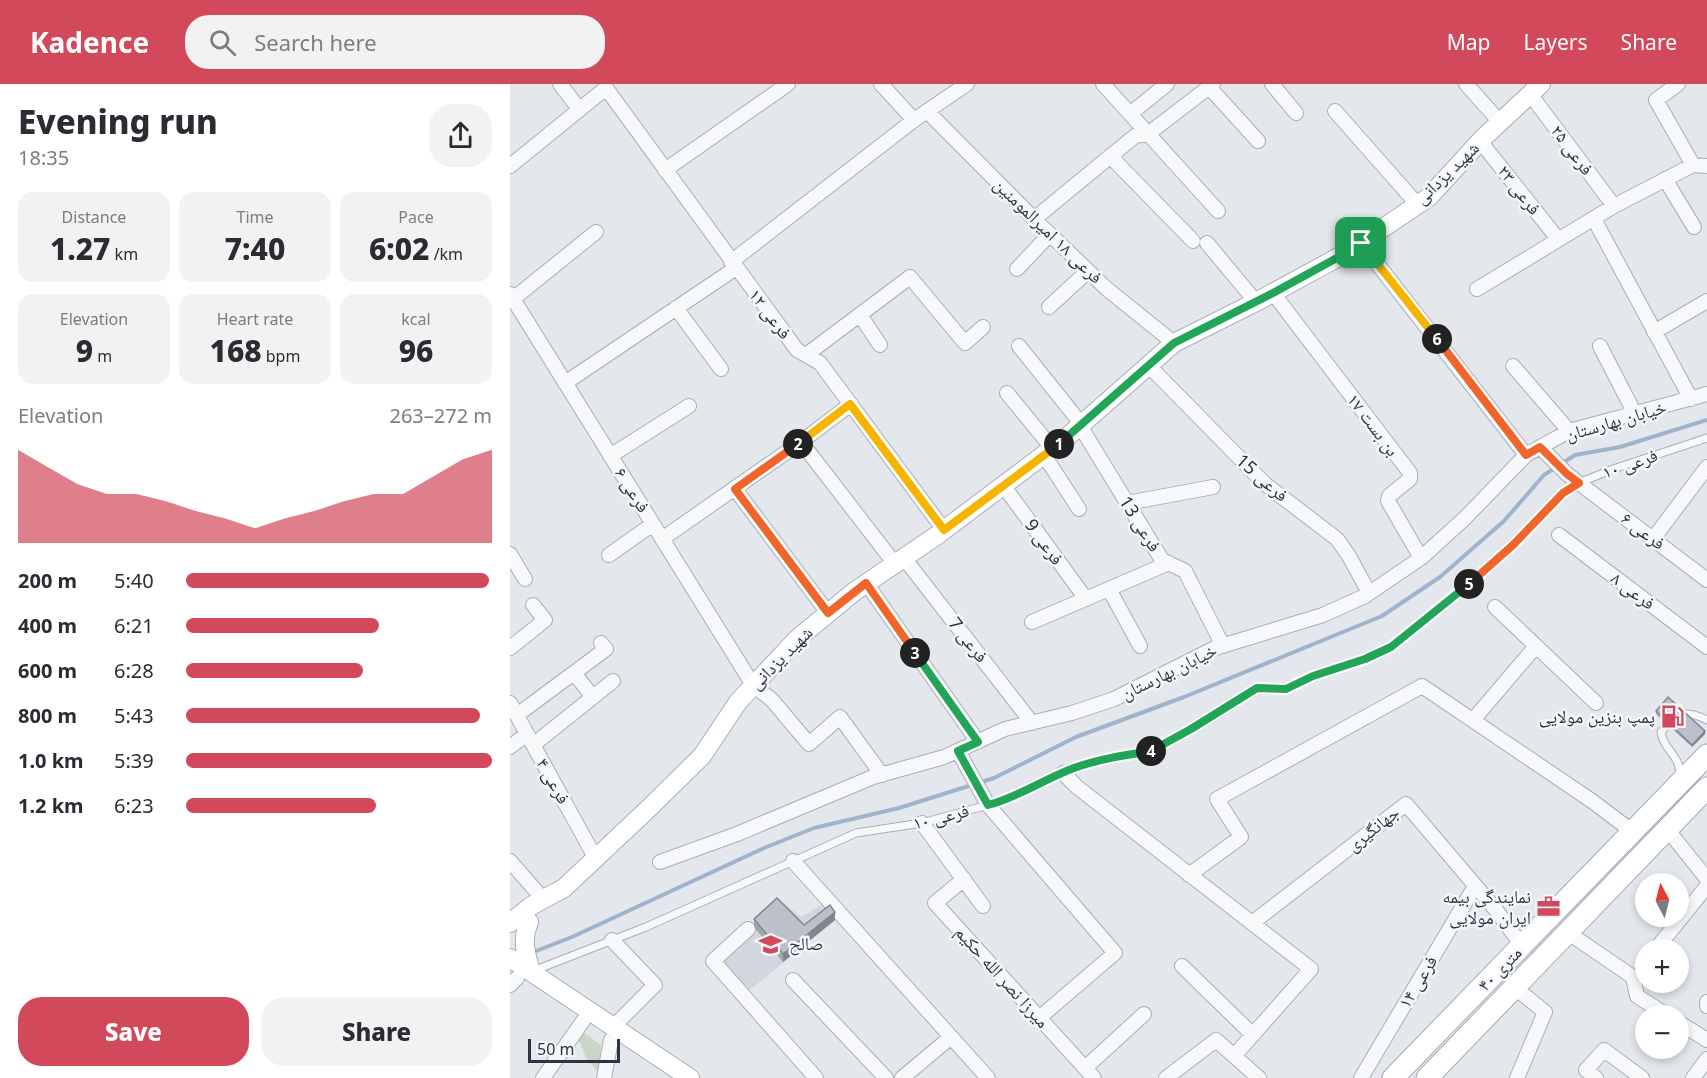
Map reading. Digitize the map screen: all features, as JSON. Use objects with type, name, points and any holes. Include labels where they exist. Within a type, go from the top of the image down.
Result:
[{"type":"main road","name":"۴۰ متری","points":[[1393,1078],[1707,755]]},
{"type":"main road","name":"۴۰ متری","points":[[1427,1078],[1707,788]]},
{"type":"main road","points":[[1465,1004],[1482,1021]]},
{"type":"street","points":[[510,166],[579,109],[560,84]]},
{"type":"street","points":[[665,170],[788,84]]},
{"type":"street","points":[[881,84],[914,120]]},
{"type":"street","points":[[565,383],[676,308],[734,265],[914,120],[967,84]]},
{"type":"street","points":[[1103,84],[1218,211]]},
{"type":"street","points":[[1130,114],[1167,84]]},
{"type":"street","points":[[1272,84],[1296,113]]},
{"type":"street","points":[[1466,84],[1500,122]]},
{"type":"street","points":[[1478,289],[1614,206],[1665,179],[1700,166],[1656,100],[1677,84]]},
{"type":"street","points":[[1034,219],[1135,136],[1148,134],[1211,86],[1258,141]]},
{"type":"street","name":"فرعی ۱۲","points":[[579,109],[606,88],[797,350],[820,363],[944,530]]},
{"type":"street","name":"شهید یزدانی","points":[[510,923],[531,906],[564,888],[702,756],[738,702],[797,639],[828,613],[1048,452],[1082,425],[1174,343],[1346,253],[1429,197],[1480,141],[1536,89]]},
{"type":"street","name":"فرعی ۲۵","points":[[1536,89],[1614,206]]},
{"type":"street","points":[[1335,111],[1417,204]]},
{"type":"street","name":"فرعی ۱۸ امیرالمومنین","points":[[928,112],[1107,289],[1174,343]]},
{"type":"street","name":"فرعی ۲۳","points":[[1480,141],[1558,239]]},
{"type":"street","points":[[1110,156],[1200,242],[1256,302]]},
{"type":"street","points":[[1665,179],[1694,227]]},
{"type":"street","points":[[1594,219],[1691,399]]},
{"type":"street","points":[[512,296],[596,232]]},
{"type":"street","points":[[1017,269],[1050,234]]},
{"type":"street","points":[[1361,243],[1526,455]]},
{"type":"street","points":[[1049,307],[1088,271]]},
{"type":"street","points":[[806,356],[910,277],[964,343],[983,327]]},
{"type":"street","name":"بن بست ۱۷","points":[[1273,293],[1410,474],[1410,479],[1389,496],[1388,501],[1420,558]]},
{"type":"street","name":"فرعی ۶","points":[[512,296],[753,685],[772,700],[809,744],[840,717],[882,775]]},
{"type":"street","points":[[1654,332],[1707,302]]},
{"type":"street","points":[[676,308],[721,369]]},
{"type":"street","points":[[860,315],[880,345]]},
{"type":"street","name":"فرعی 13","points":[[1019,346],[1082,425],[1085,434],[1162,560],[1185,571],[1222,646]]},
{"type":"street","points":[[1600,346],[1635,414]]},
{"type":"street","name":"فرعی 15","points":[[1148,365],[1265,484],[1337,539],[1369,593]]},
{"type":"street","points":[[1513,366],[1569,432]]},
{"type":"street","points":[[1007,393],[1048,452],[1079,509]]},
{"type":"street","name":"خیابان بهارستان","points":[[660,862],[737,834],[882,775],[944,757],[961,757],[978,742],[1005,729],[1072,713],[1114,699],[1177,666],[1222,646],[1323,615],[1369,593],[1420,558],[1465,518],[1526,455],[1545,452],[1569,432],[1707,394]]},
{"type":"street","points":[[663,539],[801,442],[850,404]]},
{"type":"street","points":[[610,456],[689,406]]},
{"type":"street","points":[[801,442],[899,561]]},
{"type":"street","name":"فرعی ۶","points":[[1545,452],[1567,474],[1707,580]]},
{"type":"street","points":[[1653,539],[1707,467]]},
{"type":"street","name":"فرعی 9","points":[[1002,485],[1086,599]]},
{"type":"street","points":[[1127,503],[1213,487]]},
{"type":"street","points":[[735,489],[828,613]]},
{"type":"street","points":[[609,555],[653,524]]},
{"type":"street","name":"فرعی ۸","points":[[1559,535],[1707,647]]},
{"type":"street","points":[[510,554],[525,579]]},
{"type":"street","name":"فرعی 7","points":[[899,561],[1032,723]]},
{"type":"street","points":[[1032,622],[1168,563]]},
{"type":"street","points":[[866,583],[978,742]]},
{"type":"street","points":[[1109,589],[1140,646]]},
{"type":"street","points":[[510,648],[545,620],[533,605]]},
{"type":"street","points":[[1495,607],[1596,703]]},
{"type":"street","points":[[517,715],[606,649],[601,643]]},
{"type":"street","points":[[1473,720],[1536,646]]},
{"type":"street","points":[[574,672],[593,697]]},
{"type":"street","points":[[510,747],[530,740],[613,681]]},
{"type":"street","points":[[1189,875],[1241,837],[1216,799],[1422,686],[1592,801],[1633,832]]},
{"type":"street","name":"فرعی ۴","points":[[510,702],[596,858]]},
{"type":"street","points":[[961,757],[987,802],[1115,953],[1039,1017]]},
{"type":"street","points":[[1063,773],[1077,787],[1311,969],[1234,1056]]},
{"type":"street","name":"جهانگیری","points":[[1252,923],[1406,804],[1475,885],[1522,946]]},
{"type":"street","points":[[922,824],[983,906]]},
{"type":"street","points":[[1666,830],[1707,879]]},
{"type":"street","points":[[510,861],[543,899]]},
{"type":"street","points":[[793,861],[988,1078]]},
{"type":"street","name":"میرزا نصر الله حکیم","points":[[964,879],[935,903],[1090,1073]]},
{"type":"street","name":"فرعی ۱۴","points":[[1361,1078],[1475,885]]},
{"type":"street","points":[[1664,939],[1707,886]]},
{"type":"street","points":[[510,938],[545,911],[564,888]]},
{"type":"street","points":[[516,972],[529,922]]},
{"type":"street","points":[[748,929],[713,961],[816,1078]]},
{"type":"street","points":[[1567,932],[1633,977],[1637,996],[1650,1005]]},
{"type":"street","points":[[604,1078],[612,1034],[655,985],[612,940]]},
{"type":"street","points":[[1182,966],[1253,1035]]},
{"type":"street","points":[[516,972],[583,1022],[612,1034],[668,1078]]},
{"type":"street","points":[[516,972],[612,1034],[690,1078]]},
{"type":"street","points":[[794,980],[886,1078]]},
{"type":"street","points":[[1514,987],[1545,1012],[1517,1078]]},
{"type":"street","points":[[1090,1073],[1144,1014]]},
{"type":"street","points":[[543,1078],[583,1022]]},
{"type":"street","points":[[1689,1029],[1707,1040]]},
{"type":"street","points":[[902,1078],[951,1037]]},
{"type":"street","points":[[1166,1078],[1216,1040],[1259,1078]]},
{"type":"street","points":[[1596,1078],[1586,1070],[1604,1050],[1642,1078]]},
{"type":"street","points":[[1693,1078],[1707,1059]]},
{"type":"lane","name":"فرعی ۱۰","points":[[516,972],[612,940],[856,833],[922,824],[987,802],[1006,800],[1073,768],[1155,750],[1257,688],[1286,689],[1313,676],[1365,659],[1391,647],[1465,588],[1513,545],[1563,493],[1579,483],[1613,469],[1707,438]]},
{"type":"lane","points":[[1678,785],[1680,770],[1677,759],[1662,741],[1661,732],[1672,719],[1681,714],[1689,713],[1707,720]]},
{"type":"shaded area","name":"صالح","points":[[782,902],[801,917],[823,904],[835,920],[746,993],[717,960]]},
{"type":"green space","points":[[583,1032],[601,1045],[599,1073],[588,1061],[578,1039]]},
{"type":"building","points":[[1668,697],[1705,731],[1692,745],[1656,711]]},
{"type":"building","points":[[777,898],[804,925],[830,905],[835,912],[783,954],[754,919]]},
{"type":"waterway","points":[[531,953],[572,937],[764,848],[814,828],[899,808],[994,778],[1076,737],[1184,697],[1382,616],[1440,577],[1504,521],[1544,475],[1575,455],[1620,447],[1707,420]]},
{"type":"place","name":"پمپ بنزین مولایی","points":[[1673,717]]},
{"type":"place","name":"نمایندگی بیمه ایران مولایی","points":[[1549,907]]},
{"type":"place","name":"صالح","points":[[771,944]]},
{"type":"route","points":[[1361,243],[1526,455],[1540,447],[1579,483],[1563,493],[1513,545],[1457,595],[1391,647],[1365,659],[1313,676],[1286,689],[1257,688],[1155,750],[1073,768],[1006,800],[988,805],[958,751],[978,742],[866,583],[828,613],[735,489],[850,404],[944,530],[1066,438],[1174,343],[1273,293],[1361,243]]}]
